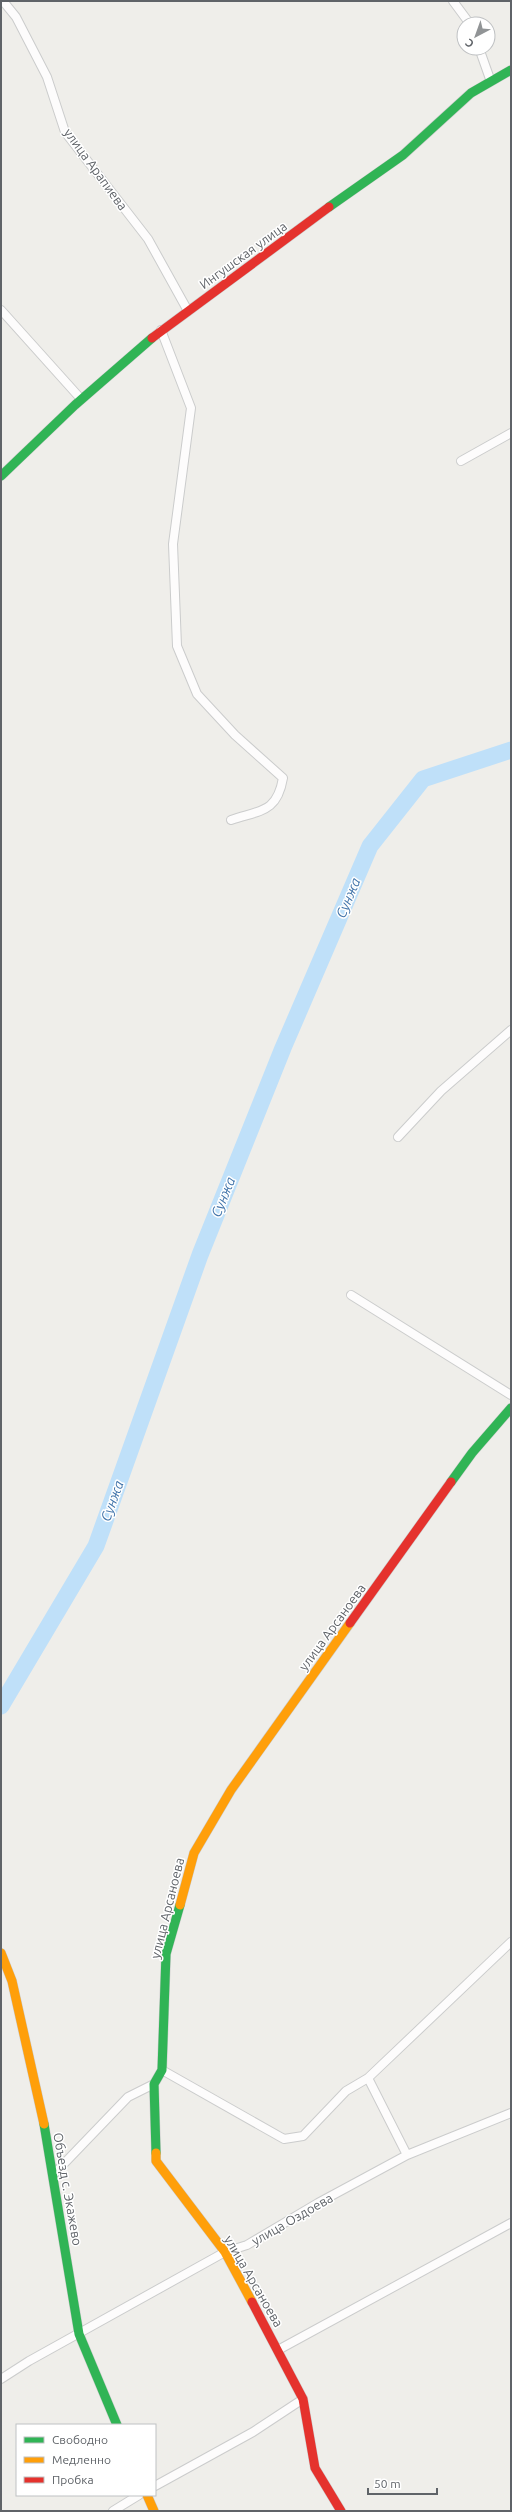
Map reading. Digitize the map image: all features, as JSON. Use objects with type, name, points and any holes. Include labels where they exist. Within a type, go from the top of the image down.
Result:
[{"type":"street","name":"улица Арапиева","points":[[3,1],[16,17],[47,76],[65,132],[148,239],[188,311]]},
{"type":"street","points":[[453,1],[464,16]]},
{"type":"street","points":[[482,56],[490,79]]},
{"type":"street","name":"Ингушская улица","points":[[1,476],[81,399],[161,330],[365,181],[400,159],[447,114],[490,79],[511,70]]},
{"type":"street","points":[[1,310],[81,399]]},
{"type":"street","points":[[161,330],[191,408],[173,544],[177,646],[197,694],[235,736],[283,778],[280,795],[271,807],[231,820]]},
{"type":"street","points":[[461,460],[511,433]]},
{"type":"street","points":[[398,1137],[441,1091],[511,1030]]},
{"type":"street","points":[[352,1295],[511,1395]]},
{"type":"street","name":"улица Арсаноева","points":[[342,2511],[315,2468],[303,2399],[278,2350],[225,2252],[156,2161],[154,2084],[162,2070],[166,1954],[194,1853],[231,1790],[472,1453],[511,1408]]},
{"type":"street","points":[[162,2070],[284,2139],[302,2136],[346,2091],[368,2078],[511,1942]]},
{"type":"street","name":"Объезд с. Экажево","points":[[1,1953],[12,1981],[54,2174],[79,2334],[117,2424]]},
{"type":"street","points":[[368,2078],[407,2155]]},
{"type":"street","points":[[54,2174],[128,2097],[154,2084]]},
{"type":"street","name":"улица Оздоева","points":[[1,2380],[29,2361],[225,2252],[247,2245],[318,2202],[407,2155],[511,2113]]},
{"type":"street","points":[[278,2350],[511,2223]]},
{"type":"street","points":[[156,2485],[253,2432],[303,2399]]},
{"type":"street","points":[[113,2511],[137,2496]]},
{"type":"street","points":[[147,2496],[154,2511]]},
{"type":"waterway","name":"Сунжа","points":[[1,1706],[96,1546],[200,1255],[283,1048],[370,846],[423,779],[511,750]]},
{"type":"traffic: fast","points":[[329,207],[403,155],[471,93],[511,70]]},
{"type":"traffic: fast","points":[[1,476],[75,405],[152,338]]},
{"type":"traffic: fast","points":[[451,1482],[472,1453],[511,1408]]},
{"type":"traffic: fast","points":[[156,2153],[154,2084],[162,2070],[166,1954],[180,1905]]},
{"type":"traffic: fast","points":[[44,2124],[79,2334],[117,2424]]},
{"type":"traffic: slow","points":[[180,1905],[194,1853],[231,1790],[350,1623]]},
{"type":"traffic: slow","points":[[1,1953],[12,1981],[44,2124]]},
{"type":"traffic: slow","points":[[156,2153],[156,2161],[225,2252],[252,2302]]},
{"type":"traffic: slow","points":[[147,2496],[154,2511]]},
{"type":"traffic: jam","points":[[152,338],[329,207]]},
{"type":"traffic: jam","points":[[350,1623],[451,1482]]},
{"type":"traffic: jam","points":[[252,2302],[303,2399],[315,2468],[341,2511]]}]
